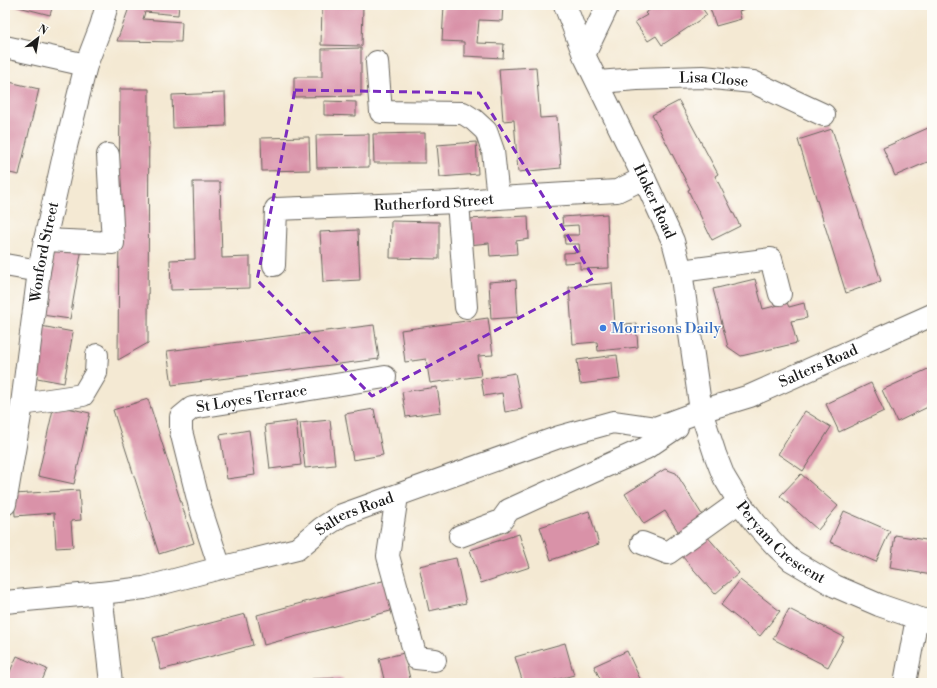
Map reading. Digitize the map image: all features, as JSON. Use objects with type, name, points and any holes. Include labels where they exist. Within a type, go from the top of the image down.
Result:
[{"type":"street","name":"Wonford Street","points":[[5,504],[22,404],[39,272],[45,240],[86,65],[101,26],[107,5]]},
{"type":"street","name":"Hoker Road","points":[[565,5],[584,55],[673,241],[681,271],[701,411]]},
{"type":"street","points":[[584,55],[608,5]]},
{"type":"street","points":[[5,47],[86,65]]},
{"type":"street","points":[[377,62],[381,112],[462,113],[474,120],[486,131],[493,151],[498,198]]},
{"type":"street","name":"Lisa Close","points":[[598,82],[703,77],[753,82],[824,115]]},
{"type":"street","points":[[45,240],[113,243],[108,155]]},
{"type":"street","name":"Rutherford Street","points":[[274,264],[276,209],[458,202],[498,198],[617,191],[644,178]]},
{"type":"street","points":[[458,202],[466,307]]},
{"type":"street","points":[[681,271],[770,259],[780,294]]},
{"type":"street","points":[[5,264],[39,272]]},
{"type":"street","name":"Salters Road","points":[[5,602],[144,588],[297,549],[331,521],[342,515],[559,436],[613,422],[655,428],[701,411],[750,396],[932,315]]},
{"type":"street","points":[[22,404],[84,396],[96,373],[97,355]]},
{"type":"street","name":"St Loyes Terrace","points":[[220,568],[200,507],[181,431],[181,417],[192,408],[385,377]]},
{"type":"street","name":"Salters Road","points":[[460,536],[501,521],[510,510],[590,472],[646,448],[701,411]]},
{"type":"street","name":"Peryam Crescent","points":[[701,411],[724,477],[739,502],[766,536],[777,547],[791,560],[835,586],[879,606],[924,620],[905,683]]},
{"type":"street","points":[[397,496],[388,556],[416,658],[435,660]]},
{"type":"street","points":[[642,543],[668,553],[739,502]]},
{"type":"street","points":[[101,593],[112,683]]},
{"type":"highlighted area","points":[[295,90],[479,93],[594,278],[372,396],[257,280]]},
{"type":"building","points":[[11,5],[53,5],[50,15]]},
{"type":"building","points":[[130,5],[179,5],[178,15],[145,12],[143,19],[182,22],[181,42],[117,41]]},
{"type":"building","points":[[322,5],[363,5],[362,46],[321,45]]},
{"type":"building","points":[[444,5],[503,5],[502,21],[479,20],[477,43],[504,44],[503,58],[464,56],[464,42],[442,41]]},
{"type":"building","points":[[657,5],[700,5],[707,15],[662,45],[656,36],[648,41],[635,22],[647,15],[645,13]]},
{"type":"building","points":[[709,5],[756,5],[739,11],[741,19],[716,26]]},
{"type":"building","points":[[361,48],[361,96],[294,97],[294,77],[322,77],[322,49]]},
{"type":"building","points":[[536,67],[540,118],[557,117],[561,168],[518,172],[514,120],[503,121],[499,69]]},
{"type":"building","points":[[5,81],[39,89],[19,175],[5,172]]},
{"type":"building","points":[[120,89],[149,89],[148,343],[118,360]]},
{"type":"building","points":[[225,93],[226,126],[173,128],[172,95]]},
{"type":"building","points":[[324,101],[356,102],[356,116],[324,115]]},
{"type":"building","points":[[679,101],[718,174],[715,176],[740,226],[712,240],[688,190],[690,189],[652,115]]},
{"type":"building","points":[[928,128],[932,138],[932,160],[895,176],[883,148]]},
{"type":"building","points":[[832,129],[881,281],[846,293],[798,140]]},
{"type":"building","points":[[425,133],[425,163],[374,163],[373,134]]},
{"type":"building","points":[[369,134],[369,167],[317,168],[316,135]]},
{"type":"building","points":[[309,137],[310,170],[262,171],[261,138]]},
{"type":"building","points":[[476,142],[478,174],[440,177],[437,145]]},
{"type":"building","points":[[193,182],[220,182],[222,258],[250,257],[250,288],[171,290],[170,260],[195,259]]},
{"type":"building","points":[[607,214],[609,268],[580,269],[580,262],[564,263],[564,253],[580,252],[579,244],[565,244],[564,235],[579,235],[578,225],[563,226],[562,217]]},
{"type":"building","points":[[528,216],[529,239],[516,241],[517,254],[490,256],[489,243],[468,245],[467,219]]},
{"type":"building","points":[[391,221],[439,222],[439,259],[390,258]]},
{"type":"building","points":[[358,230],[360,280],[323,282],[320,232]]},
{"type":"building","points":[[55,243],[82,248],[70,319],[42,315]]},
{"type":"building","points":[[755,279],[763,309],[787,303],[789,307],[804,303],[807,318],[791,321],[797,343],[741,356],[728,347],[713,289]]},
{"type":"building","points":[[516,280],[518,317],[491,319],[489,282]]},
{"type":"building","points":[[612,283],[615,325],[636,323],[638,347],[598,351],[597,342],[573,344],[569,287]]},
{"type":"building","points":[[488,318],[493,355],[478,356],[481,376],[430,383],[426,359],[405,362],[401,330]]},
{"type":"building","points":[[374,325],[379,359],[172,385],[167,351]]},
{"type":"building","points":[[41,326],[73,332],[64,383],[32,377]]},
{"type":"building","points":[[617,355],[620,379],[580,384],[577,360]]},
{"type":"building","points":[[928,369],[932,377],[932,405],[897,422],[882,390]]},
{"type":"building","points":[[515,373],[522,409],[505,412],[502,393],[484,396],[481,379]]},
{"type":"building","points":[[871,383],[884,411],[839,432],[826,404]]},
{"type":"building","points":[[437,387],[441,412],[406,417],[402,392]]},
{"type":"building","points":[[148,399],[194,543],[159,554],[113,410]]},
{"type":"building","points":[[54,405],[90,413],[74,484],[38,476]]},
{"type":"building","points":[[374,409],[383,455],[353,460],[345,414]]},
{"type":"building","points":[[805,411],[831,427],[803,471],[778,454]]},
{"type":"building","points":[[330,420],[335,465],[305,468],[300,423]]},
{"type":"building","points":[[296,421],[301,465],[270,469],[265,425]]},
{"type":"building","points":[[249,430],[255,475],[227,479],[220,435]]},
{"type":"building","points":[[665,469],[676,473],[706,521],[681,536],[665,511],[644,524],[625,494]]},
{"type":"building","points":[[801,474],[838,506],[818,530],[780,496]]},
{"type":"building","points":[[79,490],[81,520],[71,521],[73,547],[56,548],[54,513],[15,516],[14,494]]},
{"type":"building","points":[[589,511],[599,544],[551,560],[540,527]]},
{"type":"building","points":[[844,511],[890,531],[876,562],[830,542]]},
{"type":"building","points":[[519,534],[530,567],[481,583],[470,550]]},
{"type":"building","points":[[705,534],[739,573],[715,594],[681,555]]},
{"type":"building","points":[[895,535],[932,541],[932,575],[890,568]]},
{"type":"building","points":[[456,558],[466,603],[429,611],[419,566]]},
{"type":"building","points":[[386,580],[394,610],[264,645],[257,615]]},
{"type":"building","points":[[740,580],[780,611],[760,636],[721,605]]},
{"type":"building","points":[[789,609],[844,637],[828,667],[773,639]]},
{"type":"building","points":[[245,614],[253,645],[161,670],[153,638]]},
{"type":"building","points":[[565,643],[574,675],[544,683],[523,683],[515,657]]},
{"type":"building","points":[[627,651],[642,683],[602,683],[594,666]]},
{"type":"building","points":[[404,653],[411,683],[385,683],[379,659]]},
{"type":"building","points":[[17,656],[47,669],[41,683],[7,683],[9,678],[7,678]]},
{"type":"building","points":[[343,678],[343,683],[313,683],[312,679]]},
{"type":"building","points":[[819,679],[835,682],[835,683],[818,683]]},
{"type":"place","name":"Morrisons Daily","points":[[603,328]]}]
